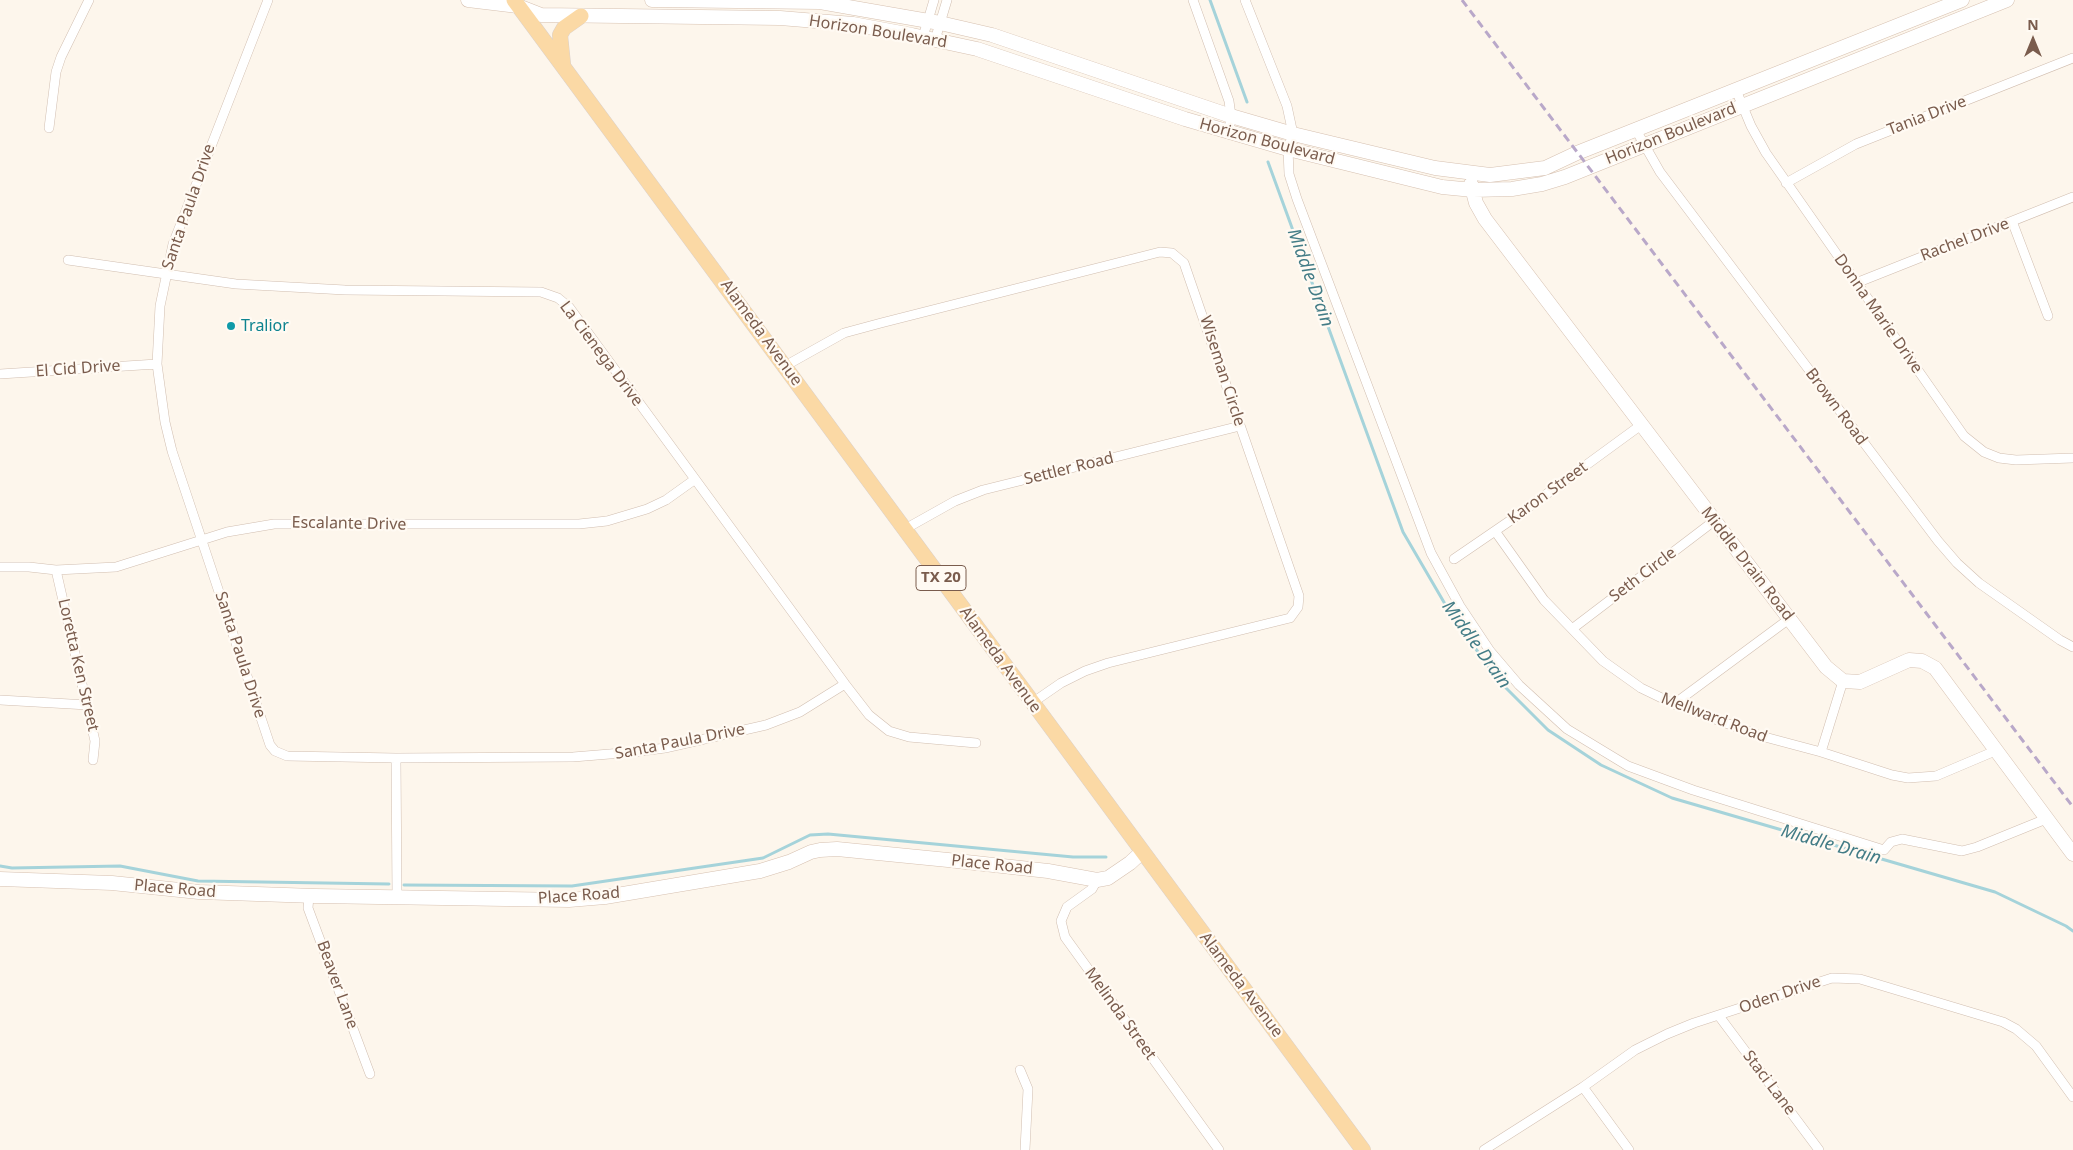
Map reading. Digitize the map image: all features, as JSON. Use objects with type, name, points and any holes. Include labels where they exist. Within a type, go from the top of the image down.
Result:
[{"type":"main road","name":"Horizon Boulevard","points":[[468,0],[521,2],[541,15],[792,19],[853,24],[977,49],[1185,119],[1288,149],[1442,187],[1473,190],[1512,189],[1542,184],[1573,174],[2007,0]]},
{"type":"main road","name":"Horizon Boulevard","points":[[652,0],[820,2],[933,22],[992,35],[1231,116],[1293,134],[1435,168],[1490,175],[1544,168],[1577,153],[1962,0]]},
{"type":"main road","name":"Alameda Avenue","points":[[521,2],[563,66],[1363,1150]]},
{"type":"main road","points":[[563,66],[560,35],[564,28],[581,16]]},
{"type":"main road","name":"Middle Drain Road","points":[[1468,173],[1476,203],[1485,219],[1826,667],[1843,681]]},
{"type":"main road","points":[[1843,681],[1867,680],[1903,661],[1916,660],[1935,668],[2073,854]]},
{"type":"main road","name":"Place Road","points":[[0,879],[112,883],[199,892],[309,896],[569,900],[605,897],[760,871],[789,862],[811,852],[837,849],[1048,871],[1097,880]]},
{"type":"main road","points":[[1097,880],[1108,878],[1142,852]]},
{"type":"street","points":[[49,128],[58,64],[88,0]]},
{"type":"street","name":"Santa Paula Drive","points":[[268,0],[182,218],[165,275],[160,306],[156,364],[172,451],[270,745],[274,751],[287,756],[573,758],[657,749],[780,720],[816,703],[845,684]]},
{"type":"street","points":[[929,39],[933,22],[934,0]]},
{"type":"street","points":[[929,39],[933,22],[947,0]]},
{"type":"street","points":[[1193,0],[1229,101],[1231,116],[1229,132]]},
{"type":"street","points":[[1245,0],[1287,106],[1293,134],[1288,149],[1289,174],[1297,199],[1431,554],[1460,606],[1490,651],[1519,684],[1567,729],[1628,766],[1694,790],[1884,850],[1891,842],[1902,839],[1962,851],[1978,847],[2046,819]]},
{"type":"street","points":[[792,19],[793,1]]},
{"type":"street","name":"Tania Drive","points":[[1786,183],[1856,144],[2073,58]]},
{"type":"street","name":"Donna Marie Drive","points":[[1736,90],[1751,126],[1786,183],[1964,436],[1984,452],[1999,458],[2016,460],[2073,458]]},
{"type":"street","name":"Brown Road","points":[[1636,130],[1660,172],[1938,541],[1957,563],[1979,583],[2060,640],[2073,647]]},
{"type":"street","name":"Rachel Drive","points":[[1856,283],[2073,197]]},
{"type":"street","points":[[2012,221],[2048,316]]},
{"type":"street","name":"Wiseman Circle","points":[[785,366],[844,333],[1166,252],[1179,257],[1184,263],[1299,596],[1296,613],[1290,618],[1108,663],[1061,683],[1032,703]]},
{"type":"street","name":"La Cienega Drive","points":[[68,260],[236,284],[308,289],[541,292],[558,298],[569,307],[694,480],[869,715],[889,731],[909,737],[976,743]]},
{"type":"street","name":"El Cid Drive","points":[[0,374],[156,364]]},
{"type":"street","name":"Karon Street","points":[[1454,559],[1640,425]]},
{"type":"street","name":"Settler Road","points":[[905,529],[955,501],[983,490],[1240,426]]},
{"type":"street","name":"Escalante Drive","points":[[0,567],[29,567],[56,570],[116,567],[240,529],[288,523],[437,525],[579,524],[607,521],[647,509],[666,500],[694,480]]},
{"type":"street","name":"Seth Circle","points":[[1572,629],[1714,521]]},
{"type":"street","name":"Mellward Road","points":[[1495,531],[1544,600],[1603,661],[1621,676],[1674,704],[1761,736],[1821,752],[1892,776],[1924,778],[1939,775],[1995,751]]},
{"type":"street","name":"Loretta Ken Street","points":[[56,570],[95,741],[93,760]]},
{"type":"street","points":[[1674,704],[1789,619]]},
{"type":"street","points":[[1821,752],[1843,681]]},
{"type":"street","points":[[0,700],[88,706]]},
{"type":"street","points":[[396,758],[397,897]]},
{"type":"street","name":"Melinda Street","points":[[1097,880],[1092,889],[1067,907],[1061,921],[1065,937],[1219,1150]]},
{"type":"street","name":"Beaver Lane","points":[[309,896],[308,908],[370,1074]]},
{"type":"street","name":"Oden Drive","points":[[1484,1150],[1583,1087],[1635,1050],[1667,1034],[1820,981],[1846,978],[1860,979],[2003,1022],[2016,1029],[2036,1046],[2073,1097]]},
{"type":"street","name":"Staci Lane","points":[[1719,1016],[1819,1150]]},
{"type":"street","points":[[1020,1070],[1028,1089],[1025,1150]]},
{"type":"street","points":[[1583,1087],[1629,1150]]},
{"type":"waterway","name":"Middle Drain","points":[[1210,0],[1247,102]]},
{"type":"waterway","name":"Middle Drain","points":[[1268,162],[1403,532],[1452,616],[1499,681],[1548,730],[1601,765],[1672,798],[1995,892],[2073,931]]},
{"type":"waterway","points":[[404,885],[572,886],[763,858],[810,835],[828,834],[1073,857],[1106,857]]},
{"type":"waterway","points":[[0,866],[12,868],[120,866],[198,881],[389,884]]},
{"type":"railway","points":[[1462,0],[2073,807]]},
{"type":"place","name":"Tralior","points":[[231,326]]}]
